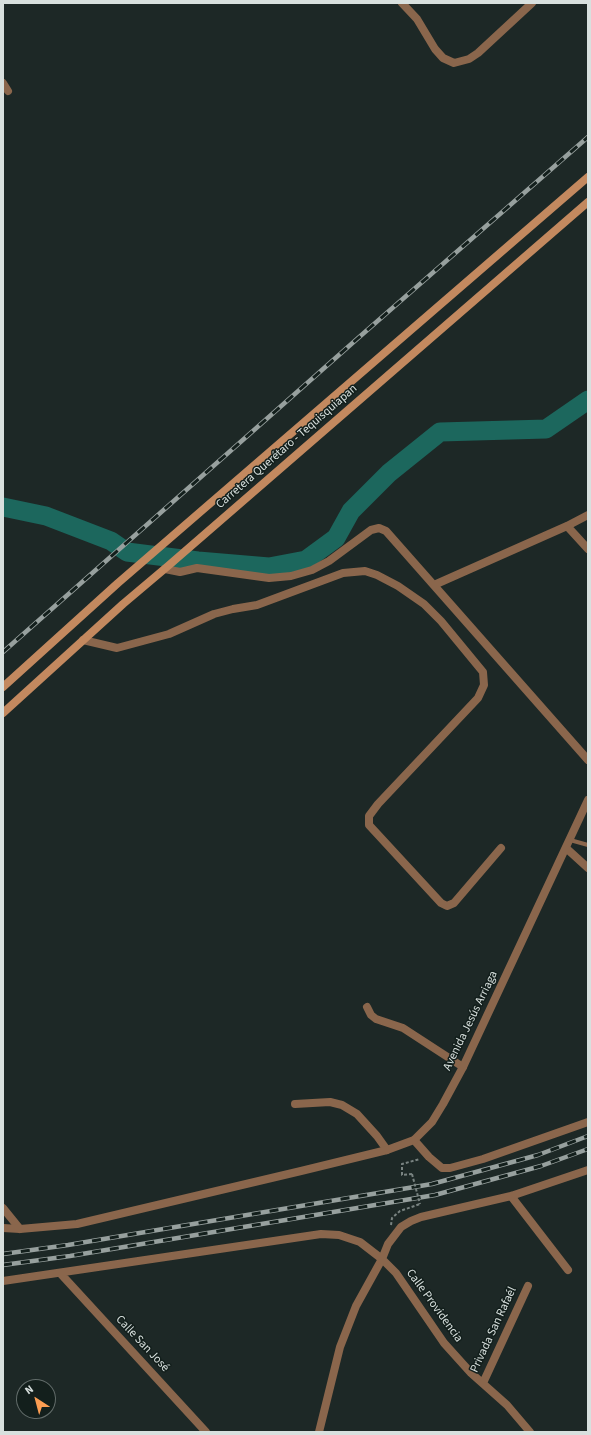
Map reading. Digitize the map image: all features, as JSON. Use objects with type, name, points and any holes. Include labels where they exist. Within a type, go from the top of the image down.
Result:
[{"type":"main road","name":"Carretera Querétaro - Tequisquiapan","points":[[3,687],[149,557],[588,177]]},
{"type":"main road","name":"Carretera Querétaro - Tequisquiapan","points":[[3,713],[123,604],[167,568],[588,202]]},
{"type":"street","points":[[402,3],[417,19],[435,49],[443,58],[454,63],[468,59],[478,53],[532,3]]},
{"type":"street","points":[[3,84],[8,91]]},
{"type":"street","points":[[434,585],[567,526],[588,515]]},
{"type":"street","points":[[567,526],[588,549]]},
{"type":"street","points":[[167,568],[180,572],[197,568],[269,578],[291,576],[312,570],[329,561],[371,530],[379,528],[386,531],[588,760]]},
{"type":"street","points":[[83,640],[117,648],[169,634],[214,614],[257,605],[343,573],[365,571],[378,575],[398,586],[424,604],[441,621],[483,672],[484,685],[478,698],[378,804],[369,816],[369,825],[441,903],[447,906],[454,903],[501,848]]},
{"type":"street","name":"Avenida Jesús Arriaga","points":[[3,1228],[20,1229],[77,1224],[387,1150],[414,1140],[432,1122],[463,1067],[588,800]]},
{"type":"street","points":[[568,844],[588,868]]},
{"type":"street","points":[[367,1007],[371,1015],[376,1019],[403,1028],[463,1067]]},
{"type":"street","points":[[295,1104],[330,1102],[342,1105],[357,1114],[377,1136],[387,1150]]},
{"type":"street","points":[[414,1140],[429,1157],[442,1168],[450,1168],[483,1159],[588,1122]]},
{"type":"street","points":[[319,1432],[340,1347],[356,1306],[382,1259],[388,1244],[401,1227],[421,1217],[512,1196],[588,1170]]},
{"type":"street","points":[[512,1196],[568,1270]]},
{"type":"street","points":[[3,1208],[20,1229]]},
{"type":"street","name":"Calle Providencia","points":[[3,1282],[321,1234],[339,1235],[360,1242],[382,1259],[404,1284],[444,1343],[471,1373],[507,1405],[530,1432]]},
{"type":"street","name":"Calle San José","points":[[60,1273],[206,1432]]},
{"type":"street","name":"Privada San Rafaél","points":[[483,1383],[528,1286]]},
{"type":"lane","points":[[568,844],[588,845]]},
{"type":"path","points":[[392,1218],[400,1211],[420,1204],[412,1174],[402,1175],[402,1164],[421,1158]]},
{"type":"waterway","points":[[3,507],[46,516],[111,541],[127,552],[198,561],[269,567],[306,560],[336,538],[351,511],[389,473],[440,432],[546,429],[588,400]]},
{"type":"railway","points":[[3,652],[588,137]]},
{"type":"railway","points":[[3,1254],[68,1245],[432,1184],[538,1155],[588,1136]]},
{"type":"railway","points":[[3,1265],[70,1256],[435,1195],[541,1166],[588,1149]]}]
